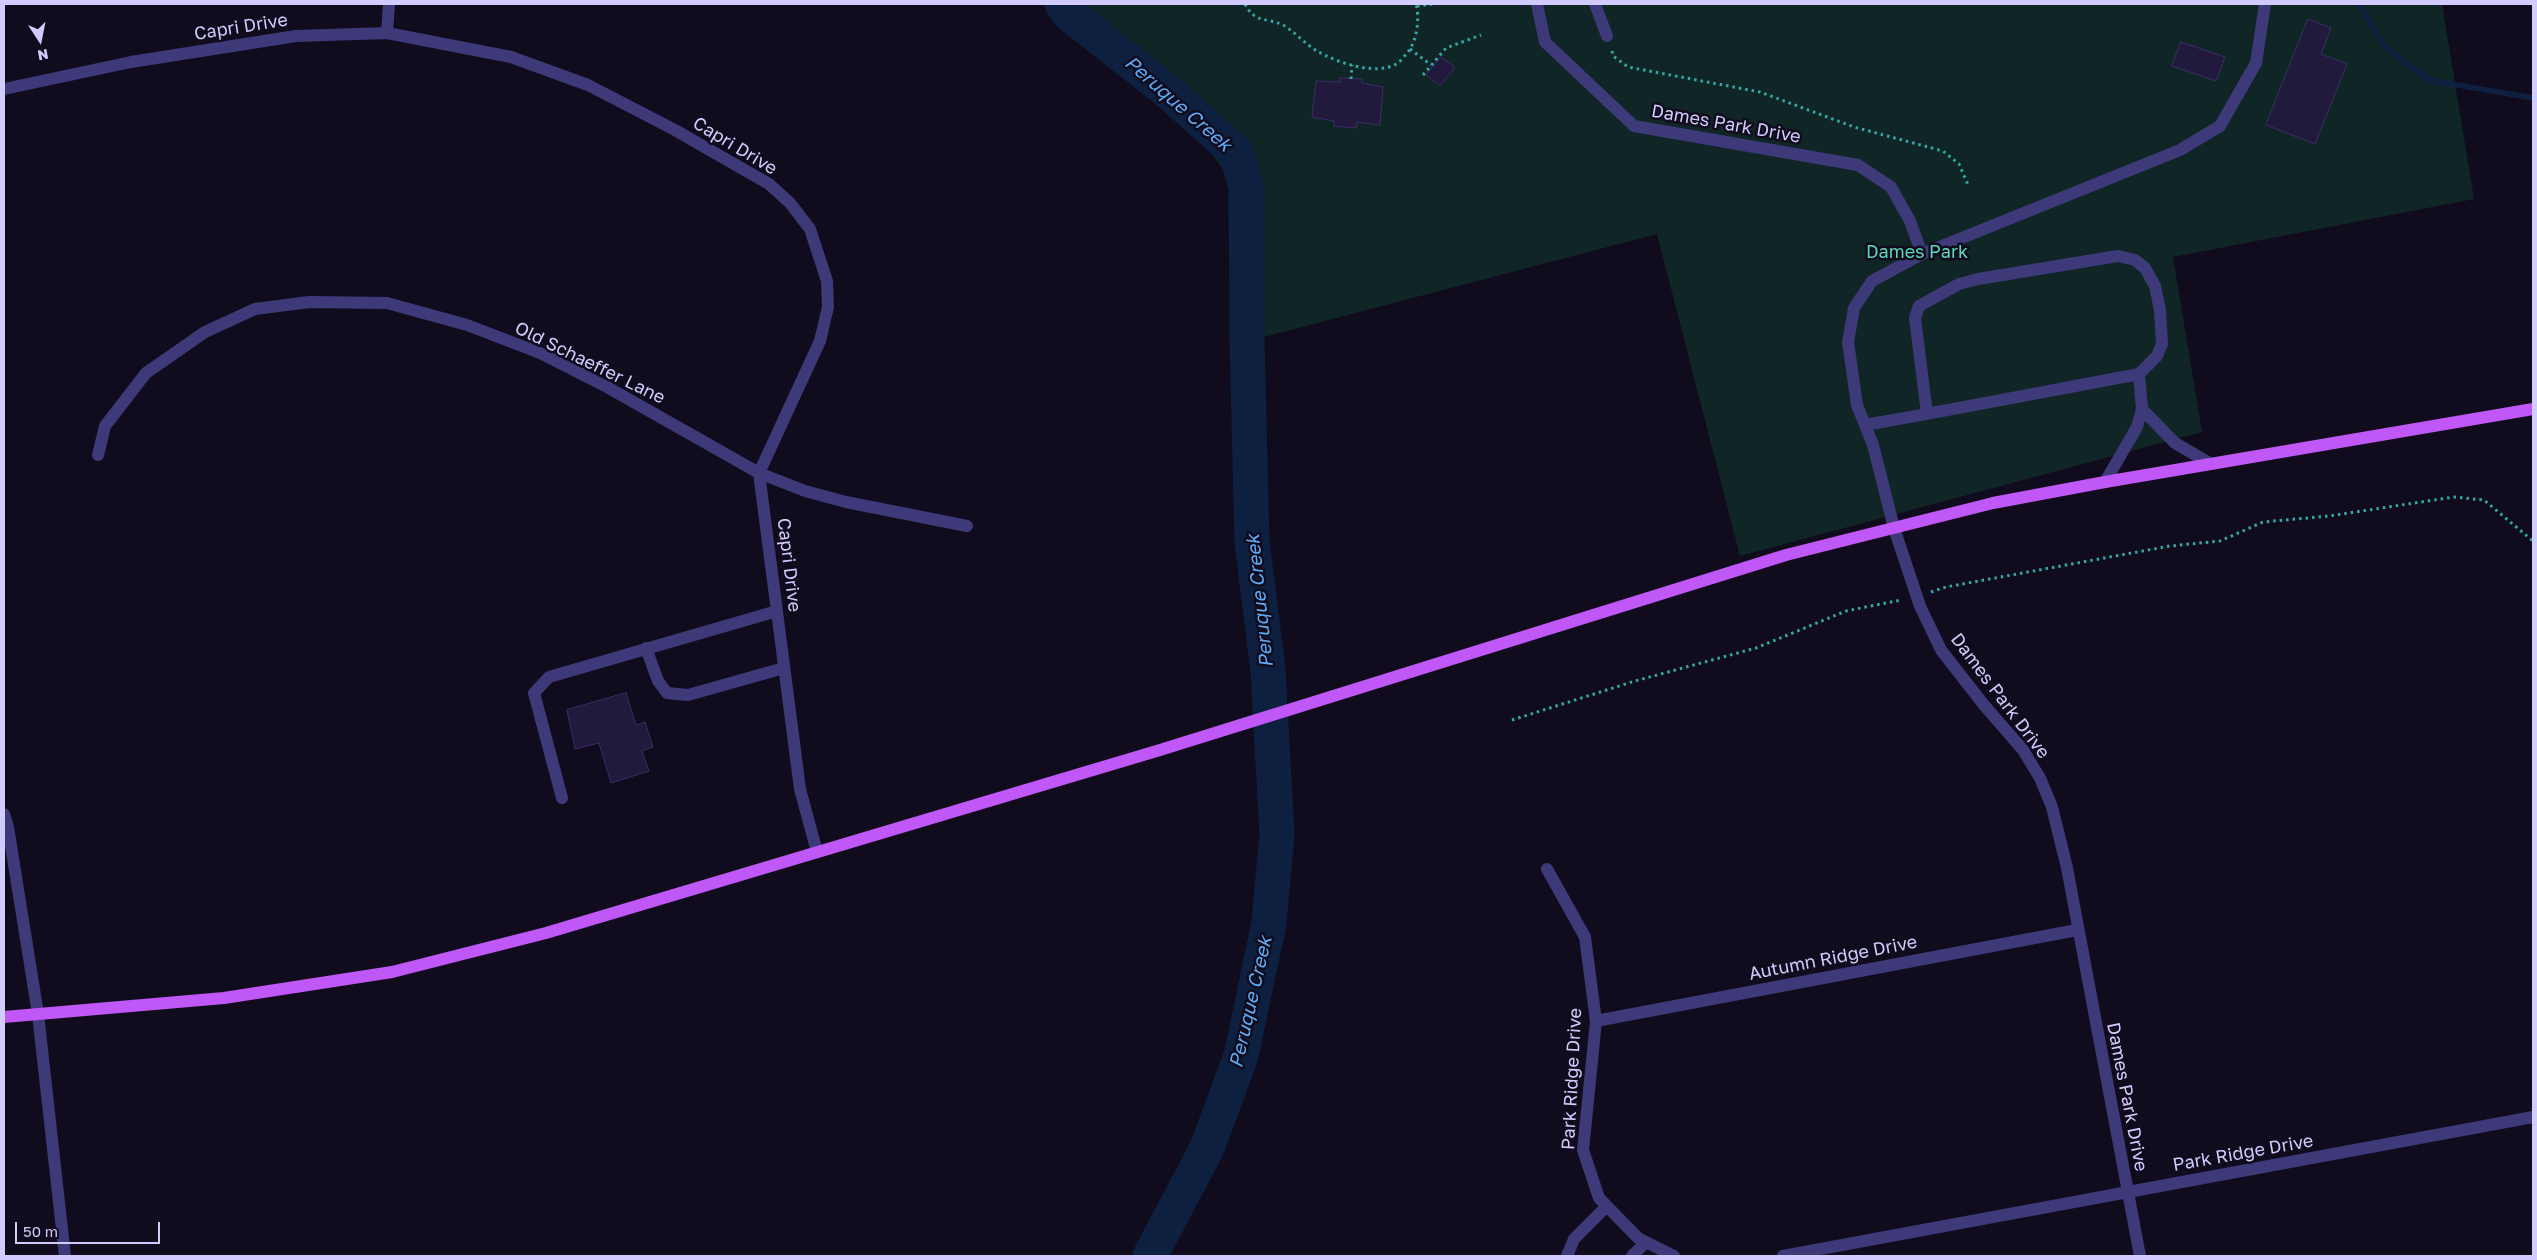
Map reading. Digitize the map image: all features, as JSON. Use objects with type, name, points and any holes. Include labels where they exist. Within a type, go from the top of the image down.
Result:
[{"type":"main road","points":[[4,1018],[224,998],[392,972],[546,933],[1160,750],[1375,685],[1786,555],[1993,503],[2533,409]]},
{"type":"street","points":[[386,33],[389,4]]},
{"type":"street","name":"Dames Park Drive","points":[[1537,4],[1545,42],[1634,126],[1858,165],[1891,187],[1910,221],[1922,254]]},
{"type":"street","points":[[1595,4],[1607,36]]},
{"type":"street","name":"Dames Park Drive","points":[[2140,1256],[2077,930],[2067,868],[2052,807],[2040,778],[2023,750],[1940,650],[1917,596],[1894,528],[1873,445],[1857,405],[1848,342],[1854,308],[1872,281],[1922,254],[2180,150],[2220,126],[2256,62],[2265,4]]},
{"type":"street","name":"Capri Drive","points":[[4,89],[131,62],[296,36],[386,33],[510,57],[588,85],[675,130],[769,184],[790,203],[810,229],[827,281],[828,307],[820,341],[760,473],[800,789],[818,852]]},
{"type":"street","points":[[1865,425],[1927,414],[2139,374],[2157,356],[2162,344],[2161,318],[2155,286],[2145,268],[2135,260],[2118,256],[1978,279],[1959,284],[1919,306],[1915,318],[1927,414]]},
{"type":"street","name":"Old Schaeffer Lane","points":[[98,455],[105,426],[146,373],[205,332],[255,309],[309,302],[387,303],[467,325],[540,353],[607,387],[760,473],[805,491],[846,502],[967,526]]},
{"type":"street","points":[[2105,482],[2136,427],[2142,409],[2139,374]]},
{"type":"street","points":[[2142,409],[2175,442],[2211,464]]},
{"type":"street","points":[[562,798],[534,693],[549,677],[777,611]]},
{"type":"street","points":[[646,648],[658,681],[667,692],[688,695],[784,668]]},
{"type":"street","points":[[4,814],[8,827],[38,1014],[65,1256]]},
{"type":"street","name":"Park Ridge Drive","points":[[1547,869],[1585,937],[1596,1020],[1583,1150],[1599,1198],[1638,1238],[1674,1256]]},
{"type":"street","name":"Autumn Ridge Drive","points":[[1596,1020],[2077,930]]},
{"type":"street","name":"Park Ridge Drive","points":[[1783,1256],[2533,1117]]},
{"type":"street","points":[[1568,1256],[1574,1238],[1607,1206]]},
{"type":"street","points":[[1632,1256],[1646,1242]]},
{"type":"path","points":[[1245,4],[1248,10],[1259,20],[1282,25],[1316,50],[1340,63],[1381,68],[1398,63],[1410,49],[1418,27],[1416,5],[1433,4]]},
{"type":"path","points":[[1423,75],[1446,48],[1481,35]]},
{"type":"path","points":[[1607,36],[1613,56],[1628,67],[1760,92],[1854,127],[1943,151],[1959,164],[1969,187]]},
{"type":"path","points":[[1410,49],[1431,65]]},
{"type":"path","points":[[1351,79],[1352,65]]},
{"type":"path","points":[[1512,720],[1635,681],[1756,648],[1846,612],[1917,596],[1946,587],[2150,549],[2220,541],[2263,522],[2329,516],[2454,497],[2484,500],[2533,541]]},
{"type":"green space","name":"Dames Park","points":[[1068,4],[2442,4],[2474,199],[2173,257],[2202,432],[1740,556],[1657,234],[1256,339],[1241,194],[1150,70]]},
{"type":"building","points":[[2308,19],[2331,28],[2321,54],[2347,64],[2315,144],[2266,125]]},
{"type":"building","points":[[2181,42],[2225,57],[2216,81],[2172,66]]},
{"type":"building","points":[[1441,57],[1455,67],[1440,86],[1426,75]]},
{"type":"building","points":[[1340,78],[1362,79],[1362,83],[1383,87],[1380,125],[1357,122],[1356,128],[1334,126],[1334,121],[1312,117],[1316,81],[1340,82]]},
{"type":"building","points":[[626,693],[636,725],[645,722],[653,747],[642,751],[649,771],[611,783],[599,743],[575,749],[567,710]]},
{"type":"waterway","name":"Peruque Creek","points":[[1062,4],[1069,14],[1166,90],[1236,152],[1246,186],[1247,339],[1252,542],[1268,670],[1277,835],[1269,923],[1241,1056],[1207,1148],[1150,1256]]},
{"type":"waterway","points":[[2359,4],[2385,47],[2428,80],[2533,98]]}]
